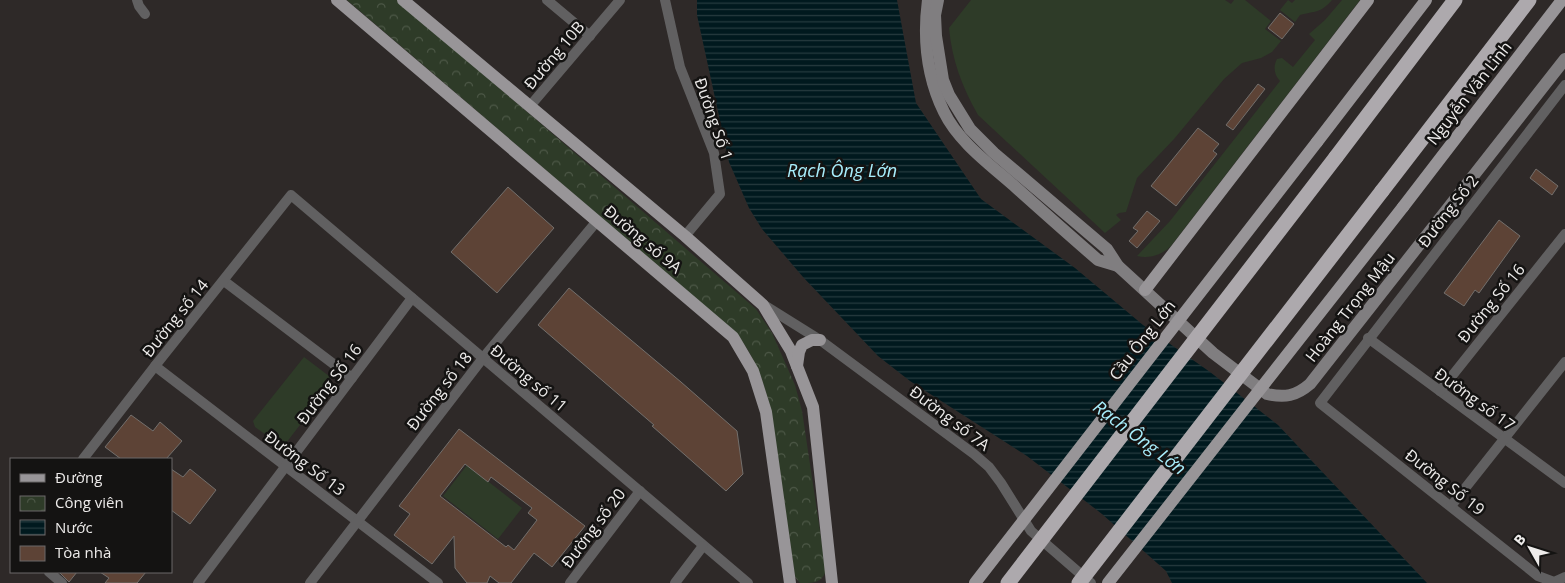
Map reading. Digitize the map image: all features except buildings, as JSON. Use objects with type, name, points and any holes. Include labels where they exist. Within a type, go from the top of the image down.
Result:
[{"type":"highway","points":[[1008,583],[1455,0]]},
{"type":"highway","name":"Nguyễn Văn Linh","points":[[1079,583],[1529,0]]},
{"type":"main road","name":"Đường số 9A","points":[[337,0],[733,337],[753,370],[766,412],[790,583]]},
{"type":"main road","name":"Đường số 9A","points":[[403,0],[685,236],[762,305],[791,351],[813,407],[832,583]]},
{"type":"main road","name":"Hoàng Trọng Mậu","points":[[928,0],[925,38],[931,79],[944,114],[963,140],[1098,260],[1118,266]]},
{"type":"main road","name":"Hoàng Trọng Mậu","points":[[938,0],[935,15],[936,36],[943,80],[949,95],[970,130],[994,153],[1107,248],[1118,266],[1214,353],[1267,394],[1278,396],[1299,393],[1310,384],[1565,59]]},
{"type":"main road","points":[[1145,290],[1368,0]]},
{"type":"main road","name":"Cầu Ông Lớn","points":[[975,583],[1426,0]]},
{"type":"main road","name":"Nguyễn Văn Linh","points":[[1108,583],[1562,4]]},
{"type":"main road","points":[[797,366],[802,345],[812,340],[820,340]]},
{"type":"street","points":[[137,0],[139,6],[146,14]]},
{"type":"street","points":[[547,0],[590,36]]},
{"type":"street","name":"Đường 10B","points":[[530,106],[620,0]]},
{"type":"street","name":"Đường Số 1","points":[[665,0],[680,67],[714,153],[720,194],[685,236]]},
{"type":"street","name":"Đường Số 2","points":[[1320,403],[1368,338],[1565,85]]},
{"type":"street","name":"Đường số 14","points":[[84,458],[291,195]]},
{"type":"street","name":"Đường số 11","points":[[291,195],[748,583]]},
{"type":"street","name":"Đường số 18","points":[[310,583],[483,358],[597,221]]},
{"type":"street","name":"Đường Số 16","points":[[1440,391],[1565,235]]},
{"type":"street","points":[[224,281],[352,378]]},
{"type":"street","name":"Đường Số 16","points":[[198,583],[412,298]]},
{"type":"street","name":"Đường số 7A","points":[[762,305],[820,340],[989,466],[1031,531],[1091,583]]},
{"type":"street","name":"Đường số 17","points":[[1368,338],[1565,483]]},
{"type":"street","points":[[1451,506],[1565,362]]},
{"type":"street","name":"Đường Số 13","points":[[155,366],[438,583]]},
{"type":"street","name":"Đường Số 19","points":[[1320,403],[1538,576],[1554,582],[1565,577]]},
{"type":"street","name":"Đường số 20","points":[[570,583],[640,491]]},
{"type":"street","points":[[675,583],[703,546]]},
{"type":"street","points":[[50,573],[62,583]]},
{"type":"green space","points":[[347,0],[397,0],[756,309],[772,333],[795,385],[802,411],[826,571],[820,580],[800,583],[795,577],[771,410],[757,367],[747,348],[733,330]]},
{"type":"green space","points":[[971,0],[1225,0],[1231,4],[1234,0],[1245,0],[1271,21],[1265,29],[1281,41],[1272,52],[1261,58],[1242,63],[1224,79],[1174,139],[1137,178],[1126,212],[1116,215],[1121,220],[1105,233],[978,115],[959,73],[949,28]]},
{"type":"green space","points":[[1288,0],[1292,3],[1295,0],[1332,0],[1321,9],[1300,15],[1295,22],[1280,10]]},
{"type":"green space","points":[[1342,0],[1360,0],[1171,246],[1164,252],[1155,255],[1137,256],[1170,221],[1280,81],[1276,76],[1275,70],[1277,59],[1282,58],[1293,67],[1315,40],[1309,34],[1325,20]]},
{"type":"green space","points":[[304,357],[329,376],[330,386],[283,447],[274,447],[277,443],[255,427],[253,421]]},
{"type":"green space","points":[[467,465],[522,508],[498,539],[443,496]]},
{"type":"water","name":"Rạch Ông Lớn","points":[[697,0],[897,0],[916,103],[981,199],[1075,268],[1143,325],[1210,372],[1278,425],[1427,583],[1172,583],[1166,571],[1102,514],[1027,456],[910,381],[878,356],[803,277],[762,229],[749,208],[729,162],[697,15]]}]
